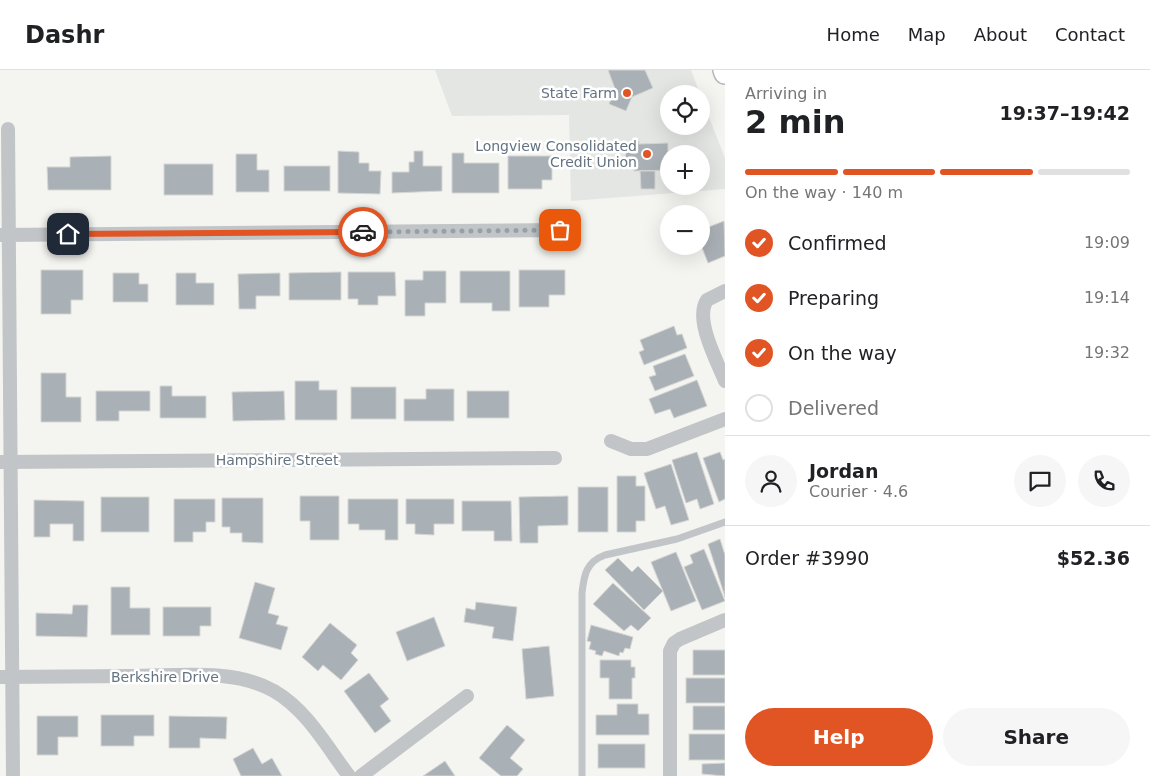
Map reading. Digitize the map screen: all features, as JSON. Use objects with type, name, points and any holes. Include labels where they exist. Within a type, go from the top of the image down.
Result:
[{"type":"street","points":[[8,129],[4,235],[6,677],[13,776]]},
{"type":"street","points":[[4,235],[560,230]]},
{"type":"street","points":[[725,291],[706,300],[702,311],[706,334],[725,380]]},
{"type":"street","points":[[611,441],[631,450],[647,450],[725,419]]},
{"type":"street","name":"Hampshire Street","points":[[5,462],[555,458]]},
{"type":"street","points":[[670,776],[670,651],[674,643],[680,639],[725,620]]},
{"type":"street","name":"Berkshire Drive","points":[[6,677],[204,676],[251,682],[273,690],[294,705],[310,723],[349,776]]},
{"type":"street","points":[[361,776],[467,696]]},
{"type":"lane","points":[[582,776],[582,593],[587,567],[594,560],[605,555],[677,539],[725,522]]},
{"type":"shaded area","points":[[435,70],[691,70],[697,85],[660,85],[660,135],[710,135],[710,120],[725,158],[725,189],[710,190],[710,145],[660,145],[660,194],[571,201],[569,115],[452,116]]},
{"type":"building","name":"State Farm","points":[[608,70],[645,70],[653,88],[632,97],[626,111],[609,104],[615,89]]},
{"type":"building","name":"Longview Consolidated Credit Union","points":[[632,141],[639,141],[639,144],[668,143],[668,145],[660,145],[660,170],[634,171],[634,162],[626,162],[625,145],[632,145]]},
{"type":"building","points":[[338,151],[359,152],[359,163],[369,163],[369,171],[381,171],[380,194],[338,193]]},
{"type":"building","points":[[414,151],[423,151],[423,166],[442,166],[442,191],[392,193],[392,172],[409,172],[409,162],[414,162]]},
{"type":"building","points":[[452,153],[464,153],[464,163],[499,163],[499,193],[452,193]]},
{"type":"building","points":[[236,154],[257,154],[257,170],[269,170],[269,192],[236,192]]},
{"type":"building","points":[[111,156],[111,190],[48,190],[47,167],[70,167],[70,157]]},
{"type":"building","points":[[508,156],[552,156],[552,180],[542,180],[542,189],[508,189]]},
{"type":"building","points":[[164,164],[213,164],[213,195],[164,195]]},
{"type":"building","points":[[284,166],[330,166],[330,191],[284,191]]},
{"type":"building","points":[[640,171],[655,171],[655,189],[641,189]]},
{"type":"building","points":[[724,221],[725,256],[708,263],[705,255],[710,255],[710,226]]},
{"type":"building","points":[[41,270],[83,270],[83,300],[71,300],[71,314],[41,314]]},
{"type":"building","points":[[519,270],[565,270],[565,295],[549,295],[549,307],[519,307]]},
{"type":"building","points":[[423,271],[446,271],[446,303],[425,303],[425,316],[405,316],[405,280],[423,280]]},
{"type":"building","points":[[460,271],[510,271],[510,311],[492,311],[492,303],[460,303]]},
{"type":"building","points":[[341,272],[341,300],[289,300],[289,273]]},
{"type":"building","points":[[348,272],[395,272],[396,296],[378,296],[378,305],[358,305],[358,299],[348,299]]},
{"type":"building","points":[[113,273],[139,273],[139,284],[148,284],[148,302],[113,302]]},
{"type":"building","points":[[176,273],[196,273],[196,283],[214,283],[214,305],[176,305]]},
{"type":"building","points":[[280,273],[280,296],[256,296],[256,309],[239,309],[238,274]]},
{"type":"building","points":[[674,326],[677,335],[682,334],[687,348],[644,365],[639,352],[644,350],[640,340]]},
{"type":"building","points":[[685,354],[694,376],[655,391],[649,377],[656,375],[653,366]]},
{"type":"building","points":[[41,373],[66,373],[66,397],[81,397],[81,422],[41,422]]},
{"type":"building","points":[[697,380],[707,406],[674,418],[670,409],[655,414],[649,399]]},
{"type":"building","points":[[295,381],[319,381],[319,390],[337,390],[337,420],[295,420]]},
{"type":"building","points":[[160,386],[172,386],[172,396],[206,396],[206,418],[160,418]]},
{"type":"building","points":[[351,387],[396,387],[396,419],[351,419]]},
{"type":"building","points":[[426,389],[454,389],[454,421],[404,421],[404,399],[426,399]]},
{"type":"building","points":[[96,391],[150,391],[150,411],[119,411],[119,421],[96,421]]},
{"type":"building","points":[[284,391],[285,420],[233,421],[232,392]]},
{"type":"building","points":[[467,391],[509,391],[509,418],[467,418]]},
{"type":"building","points":[[697,452],[714,504],[700,509],[697,499],[686,503],[672,460]]},
{"type":"building","points":[[720,452],[723,460],[725,459],[725,499],[719,502],[703,458]]},
{"type":"building","points":[[671,464],[689,520],[671,525],[665,506],[656,509],[644,473]]},
{"type":"building","points":[[617,476],[636,476],[636,486],[645,486],[645,521],[636,521],[636,532],[617,532]]},
{"type":"building","points":[[578,487],[608,487],[608,532],[578,532]]},
{"type":"building","points":[[300,496],[339,496],[339,540],[310,540],[310,521],[300,521]]},
{"type":"building","points":[[568,496],[568,525],[538,526],[538,543],[520,543],[519,497]]},
{"type":"building","points":[[101,497],[149,497],[149,532],[101,532]]},
{"type":"building","points":[[222,498],[263,498],[263,543],[242,542],[242,533],[230,533],[230,527],[222,527]]},
{"type":"building","points":[[174,499],[215,499],[215,522],[206,522],[206,532],[193,532],[193,542],[174,542]]},
{"type":"building","points":[[348,499],[398,499],[398,540],[385,540],[385,530],[359,530],[359,524],[348,524]]},
{"type":"building","points":[[406,499],[454,499],[454,524],[434,524],[434,535],[415,534],[415,524],[406,524]]},
{"type":"building","points":[[34,500],[84,501],[84,541],[73,541],[73,524],[50,524],[50,537],[34,537]]},
{"type":"building","points":[[462,501],[511,501],[512,541],[494,541],[494,531],[462,531]]},
{"type":"building","points":[[720,539],[725,555],[725,597],[708,544]]},
{"type":"building","points":[[704,549],[725,601],[702,610],[684,567],[693,563],[690,555]]},
{"type":"building","points":[[676,552],[696,601],[671,611],[651,562]]},
{"type":"building","points":[[618,558],[632,572],[638,566],[663,591],[644,610],[605,570]]},
{"type":"building","points":[[255,582],[275,588],[268,613],[279,616],[276,624],[288,627],[281,650],[239,638]]},
{"type":"building","points":[[613,583],[651,618],[638,631],[631,625],[624,631],[593,604]]},
{"type":"building","points":[[111,587],[130,587],[130,608],[150,608],[150,635],[111,635]]},
{"type":"building","points":[[476,602],[517,607],[513,641],[492,638],[494,627],[464,622],[466,608],[475,610]]},
{"type":"building","points":[[73,605],[88,605],[87,637],[36,636],[36,613],[72,614]]},
{"type":"building","points":[[163,607],[211,607],[211,626],[200,626],[200,636],[163,636]]},
{"type":"building","points":[[434,617],[445,646],[407,661],[396,632]]},
{"type":"building","points":[[330,623],[357,645],[351,653],[358,660],[341,680],[323,665],[318,671],[302,657]]},
{"type":"building","points":[[591,625],[633,637],[630,649],[625,648],[623,653],[620,652],[619,656],[604,651],[602,656],[595,654],[596,651],[589,649],[591,642],[587,641]]},
{"type":"building","points":[[549,646],[554,696],[526,699],[522,649]]},
{"type":"building","points":[[693,650],[725,650],[725,675],[693,675]]},
{"type":"building","points":[[600,660],[631,660],[631,667],[635,667],[635,678],[632,678],[632,699],[609,699],[609,678],[600,678]]},
{"type":"building","points":[[369,673],[389,699],[380,706],[391,721],[375,733],[344,691]]},
{"type":"building","points":[[686,678],[725,678],[725,703],[686,703]]},
{"type":"building","points":[[617,704],[638,704],[638,714],[649,714],[649,735],[596,735],[596,715],[617,715]]},
{"type":"building","points":[[693,706],[725,706],[725,730],[693,730]]},
{"type":"building","points":[[101,715],[154,715],[154,736],[134,736],[134,746],[101,746]]},
{"type":"building","points":[[37,716],[78,716],[78,737],[58,737],[58,755],[37,755]]},
{"type":"building","points":[[169,716],[227,717],[226,739],[200,738],[200,748],[169,748]]},
{"type":"building","points":[[507,725],[525,740],[510,758],[523,769],[517,776],[501,776],[479,758]]},
{"type":"building","points":[[689,734],[725,734],[725,760],[689,760]]},
{"type":"building","points":[[598,744],[645,744],[645,768],[598,768]]},
{"type":"building","points":[[253,748],[262,764],[272,758],[282,776],[241,776],[233,759]]},
{"type":"building","points":[[445,761],[455,776],[423,776]]},
{"type":"building","points":[[725,763],[725,776],[702,774],[702,764]]},
{"type":"way so far","points":[[363,232],[560,230]]},
{"type":"place","name":"State Farm","points":[[627,93]]},
{"type":"place","name":"Longview Consolidated Credit Union","points":[[647,154]]},
{"type":"route","points":[[68,234],[363,232]]}]
